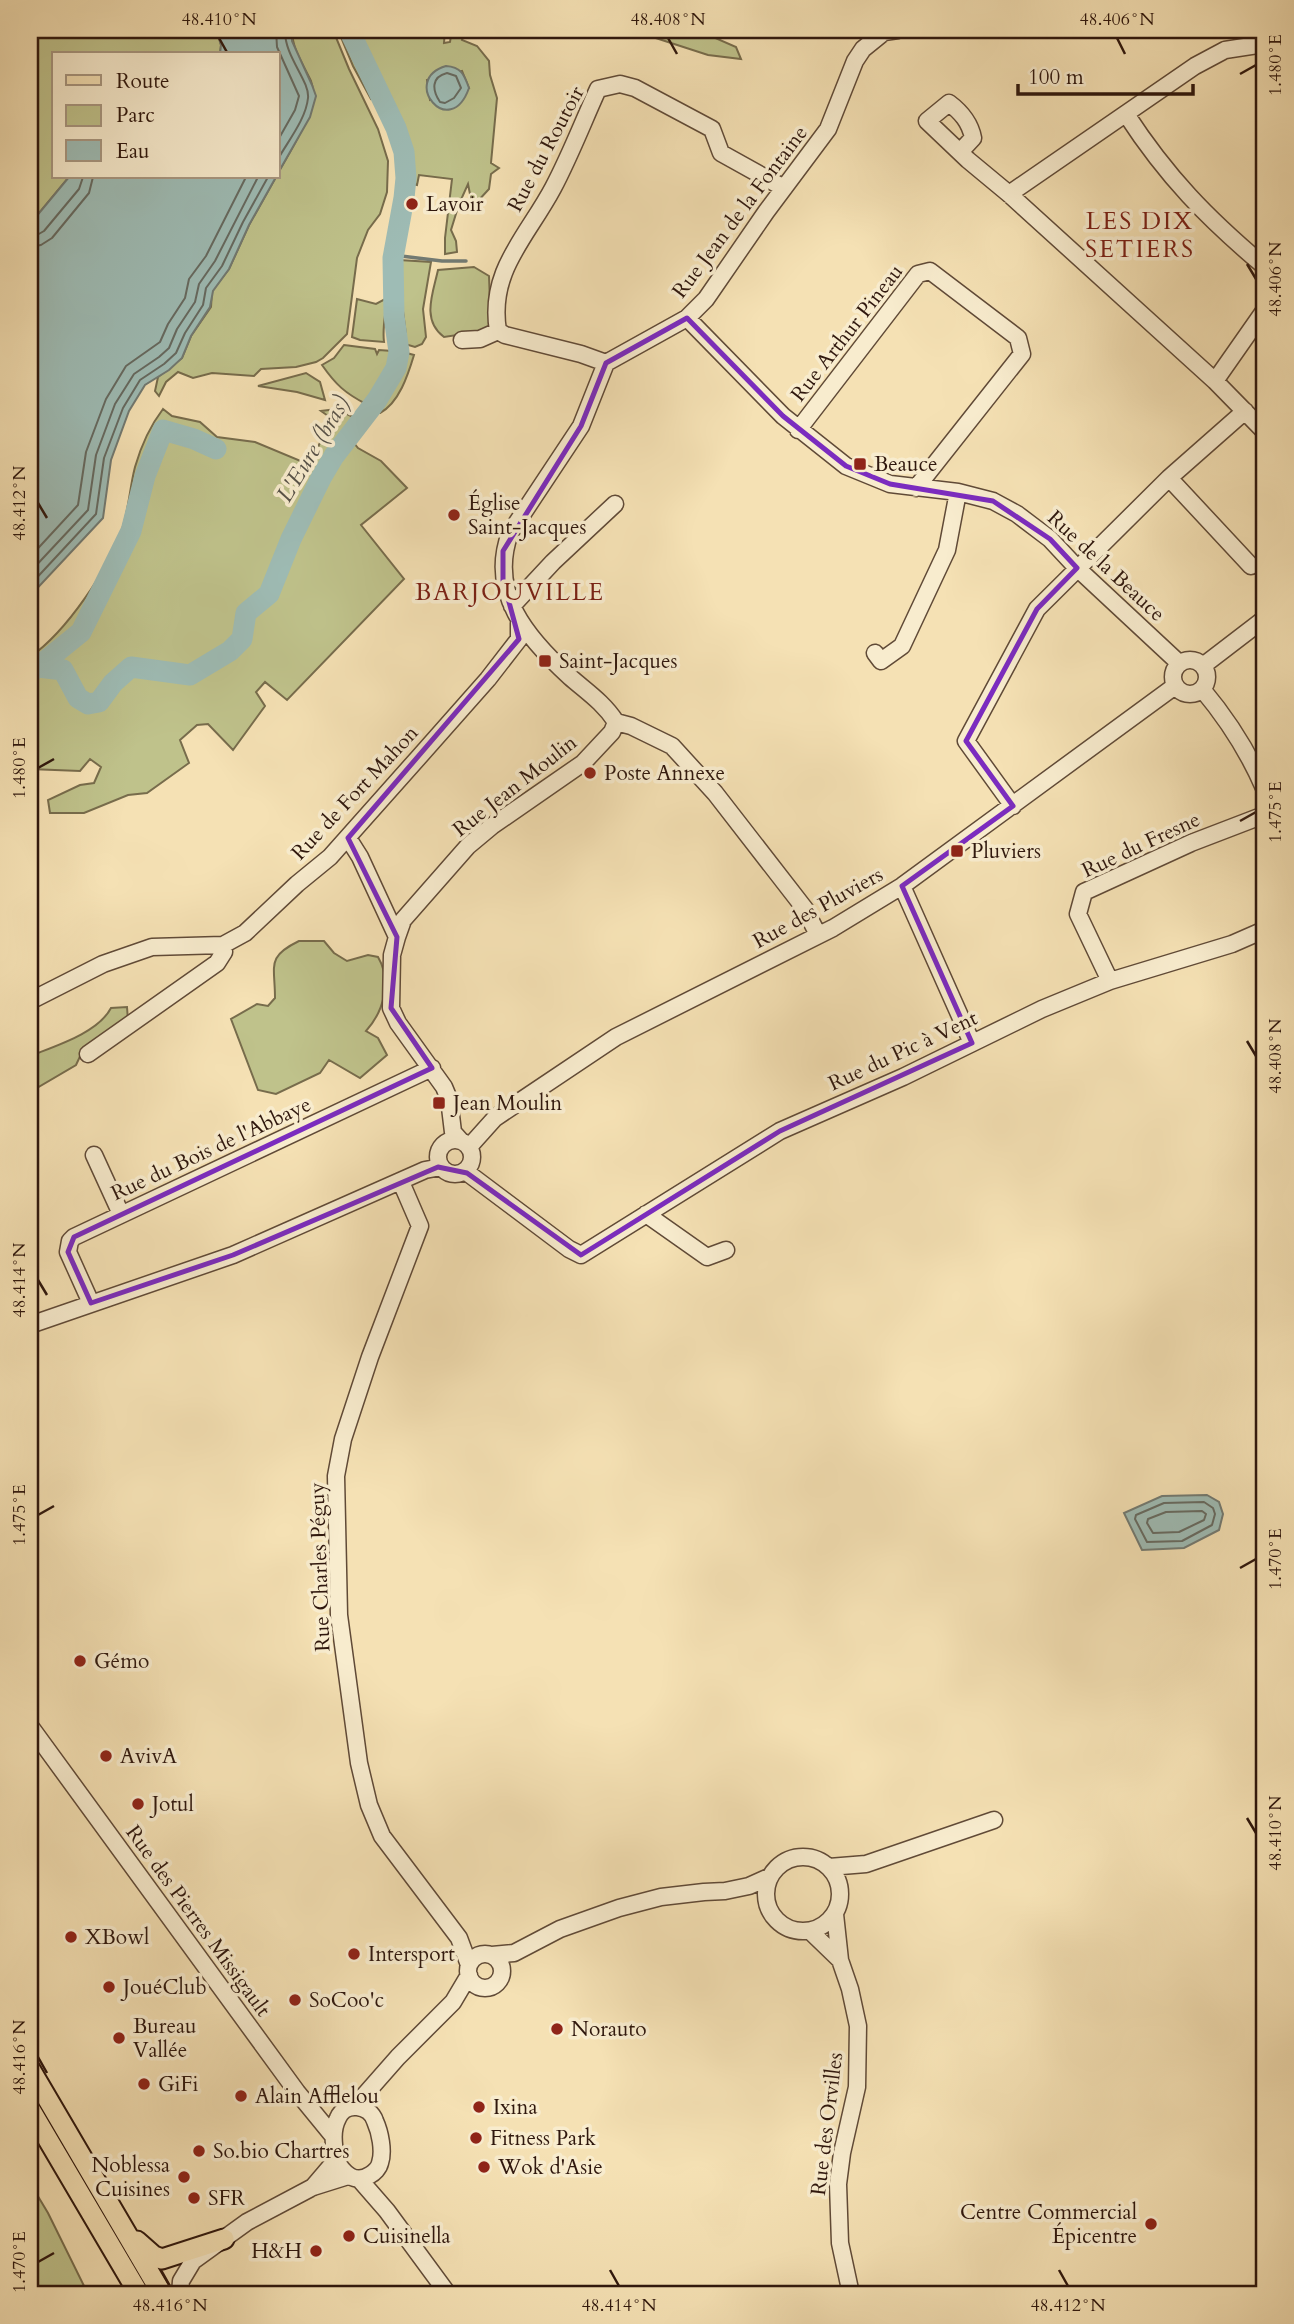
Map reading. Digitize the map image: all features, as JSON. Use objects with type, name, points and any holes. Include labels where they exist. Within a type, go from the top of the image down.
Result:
[{"type":"main road","points":[[30,2069],[162,2294]]},
{"type":"main road","points":[[30,2109],[139,2294]]},
{"type":"main road","points":[[123,2227],[147,2251],[162,2259],[224,2239]]},
{"type":"street","name":"Rue Jean de la Fontaine","points":[[606,363],[687,318],[706,299],[828,129],[855,61],[863,49],[884,32],[898,30]]},
{"type":"street","points":[[1009,194],[1195,66],[1225,50],[1264,44]]},
{"type":"street","name":"Rue du Routoir","points":[[497,323],[498,286],[553,189],[598,89],[620,84],[635,88],[712,129],[721,153],[784,188]]},
{"type":"street","points":[[960,152],[973,138],[971,127],[949,103],[927,121],[960,152],[1215,381],[1264,431]]},
{"type":"street","points":[[1126,114],[1144,142],[1181,188],[1206,215],[1264,266]]},
{"type":"street","name":"Rue Arthur Pineau","points":[[798,430],[918,274],[930,271],[1018,338],[1022,354],[916,488]]},
{"type":"street","points":[[1215,381],[1264,311]]},
{"type":"street","name":"Rue de la Beauce","points":[[687,318],[798,430],[846,466],[890,484],[958,492],[993,501],[1017,514],[1050,539],[1077,568],[1179,663]]},
{"type":"street","points":[[462,341],[480,340],[497,323],[505,335],[606,363],[580,426],[515,524],[503,551],[503,580],[512,606],[519,623],[567,675],[607,708],[615,722],[631,726],[672,746],[715,793],[805,909],[818,935]]},
{"type":"street","points":[[1013,806],[966,741],[1037,608],[1169,478],[1245,411]]},
{"type":"street","points":[[1169,478],[1251,566]]},
{"type":"street","points":[[875,653],[881,661],[902,646],[947,550],[958,492]]},
{"type":"street","points":[[512,606],[553,562],[615,504]]},
{"type":"street","points":[[1204,666],[1264,619]]},
{"type":"street","name":"Rue de Fort Mahon","points":[[223,945],[245,933],[348,838],[488,679],[519,639],[519,623]]},
{"type":"street","points":[[1194,659],[1204,666],[1208,676],[1202,689],[1190,694],[1175,686],[1172,675],[1179,663],[1194,659]]},
{"type":"street","name":"Rue des Pluviers","points":[[465,1144],[495,1118],[616,1037],[818,935],[902,886],[1175,686]]},
{"type":"street","points":[[1202,689],[1224,713],[1246,749],[1264,788]]},
{"type":"street","name":"Rue Jean Moulin","points":[[465,1144],[453,1132],[449,1099],[444,1087],[398,1023],[391,1008],[392,955],[403,920],[468,846],[492,826],[583,763],[612,732],[615,722]]},
{"type":"street","name":"Rue du Fresne","points":[[1110,981],[1078,914],[1084,892],[1191,843],[1264,816]]},
{"type":"street","points":[[348,838],[360,857],[397,937]]},
{"type":"street","points":[[902,886],[972,1043]]},
{"type":"street","name":"Rue du Pic à Vent","points":[[465,1171],[569,1250],[581,1255],[780,1131],[903,1077],[1042,1009],[1110,981],[1232,944],[1264,930]]},
{"type":"street","points":[[30,1001],[103,964],[152,947],[223,945],[224,952],[217,963],[88,1054]]},
{"type":"street","name":"Rue du Bois de l'Abbaye","points":[[91,1303],[68,1252],[74,1237],[432,1068]]},
{"type":"street","points":[[450,1140],[465,1144],[472,1162],[465,1171],[460,1174],[449,1173],[441,1167],[438,1156],[442,1146],[450,1140]]},
{"type":"street","points":[[94,1155],[121,1214]]},
{"type":"street","points":[[30,1325],[233,1255],[425,1170],[441,1167]]},
{"type":"street","name":"Rue Charles Péguy","points":[[401,1182],[419,1226],[370,1357],[343,1439],[336,1476],[339,1615],[359,1763],[369,1805],[382,1836],[459,1938],[469,1970]]},
{"type":"street","points":[[646,1214],[707,1257],[726,1250]]},
{"type":"street","name":"Rue des Pierres Missigault","points":[[30,1726],[297,2092],[333,2136]]},
{"type":"street","points":[[829,1867],[866,1864],[994,1820]]},
{"type":"street","points":[[453,2002],[473,1958],[488,1954],[514,1953],[560,1929],[661,1897],[749,1886],[769,1877],[782,1862],[799,1857],[815,1858],[829,1867],[835,1875],[841,1894]]},
{"type":"street","points":[[769,1877],[766,1892],[768,1907],[780,1924],[799,1931],[810,1931],[828,1922],[835,1914],[841,1894],[850,1879],[866,1864]]},
{"type":"street","points":[[725,1891],[768,1907]]},
{"type":"street","name":"Rue des Orvilles","points":[[835,1914],[840,1960],[855,2013],[859,2056],[857,2087],[838,2183],[838,2226],[843,2265],[851,2294]]},
{"type":"street","name":"Rue des Orvilles","points":[[810,1931],[840,1960]]},
{"type":"street","name":"Rue Charles Péguy","points":[[459,1938],[488,1954]]},
{"type":"street","points":[[354,2107],[398,2057],[453,2002],[481,1987],[495,1984],[514,1953]]},
{"type":"street","points":[[488,1954],[501,1964],[502,1973]]},
{"type":"street","points":[[469,1970],[473,1983],[481,1987]]},
{"type":"street","points":[[382,2076],[373,2114],[381,2152],[377,2169],[387,2211]]},
{"type":"street","points":[[310,2105],[338,2115]]},
{"type":"street","points":[[373,2114],[354,2107],[346,2108],[338,2115],[333,2136],[336,2160],[344,2173],[354,2178],[387,2211],[448,2294]]},
{"type":"street","points":[[313,2187],[336,2160]]},
{"type":"street","points":[[180,2294],[181,2281],[193,2262],[247,2222],[313,2187],[369,2176],[377,2169]]},
{"type":"highlighted area","points":[[687,318],[783,416],[846,466],[890,484],[993,501],[1050,539],[1077,568],[1037,609],[966,741],[1013,806],[902,886],[972,1043],[780,1131],[581,1255],[467,1173],[438,1167],[233,1255],[91,1303],[68,1252],[74,1237],[432,1068],[391,1008],[397,937],[348,838],[519,639],[503,580],[503,551],[581,426],[606,363]]},
{"type":"green space","points":[[30,30],[220,30],[220,52],[52,52],[52,178],[68,178],[30,224]]},
{"type":"green space","points":[[292,30],[333,30],[378,129],[388,161],[387,192],[380,214],[368,230],[357,258],[347,334],[316,362],[296,367],[261,369],[254,376],[212,373],[193,378],[178,372],[166,382],[159,396],[155,391],[158,377],[182,358],[191,336],[211,307],[212,291],[229,269],[249,225],[275,178],[280,178],[280,169],[308,115],[312,103],[311,81],[292,37]]},
{"type":"green space","points":[[338,30],[346,30],[378,97],[371,99]]},
{"type":"green space","points":[[355,30],[445,30],[444,43],[450,42],[452,30],[465,30],[462,40],[477,46],[489,61],[497,98],[491,163],[499,168],[491,174],[489,189],[477,202],[471,199],[468,184],[451,230],[457,252],[445,254],[452,179],[419,175],[417,185],[412,184],[410,163],[399,123]],"holes":[[[462,71],[469,88],[430,100],[427,80]]]},
{"type":"green space","points":[[631,30],[707,30],[706,34],[736,47],[741,59],[708,55]]},
{"type":"green space","points":[[399,260],[431,262],[423,309],[426,337],[422,344],[415,347],[405,344]]},
{"type":"green space","points":[[474,267],[489,276],[491,330],[444,337],[433,323],[430,306],[438,270]]},
{"type":"green space","points":[[387,298],[384,342],[352,337],[357,299],[376,304]]},
{"type":"green space","points":[[344,345],[375,349],[377,354],[379,350],[392,351],[391,363],[366,404],[341,388],[322,365],[334,358]]},
{"type":"green space","points":[[403,352],[414,355],[402,388],[387,408],[380,413],[375,412],[398,377]]},
{"type":"green space","points":[[306,373],[320,382],[325,400],[297,392],[258,386]]},
{"type":"green space","points":[[163,409],[172,416],[200,422],[217,437],[255,442],[310,465],[331,418],[321,411],[337,409],[353,417],[346,433],[358,448],[381,461],[407,488],[361,525],[404,579],[287,700],[265,682],[256,692],[265,706],[233,750],[208,724],[197,725],[180,740],[189,763],[147,793],[128,795],[84,813],[50,813],[48,800],[80,785],[94,783],[101,767],[90,759],[80,771],[30,769],[30,657],[72,616],[108,561],[123,526],[140,451]]},
{"type":"green space","points":[[299,941],[324,941],[334,953],[347,961],[368,955],[378,957],[385,976],[384,995],[377,1014],[366,1031],[378,1038],[387,1055],[360,1078],[329,1060],[320,1073],[276,1094],[258,1090],[231,1019],[257,1004],[268,1006],[275,998],[274,970],[277,957]]},
{"type":"green space","points":[[127,1007],[128,1021],[83,1050],[76,1065],[30,1092],[30,1056],[86,1032],[105,1017],[111,1008]]},
{"type":"green space","points":[[30,2183],[48,2213],[88,2294],[30,2294]]},
{"type":"water","points":[[220,30],[292,30],[292,41],[316,96],[310,117],[280,170],[280,52],[220,52]]},
{"type":"water","points":[[446,66],[461,72],[469,88],[461,103],[451,109],[441,108],[433,103],[428,93],[427,83],[433,73]]},
{"type":"water","points":[[68,178],[275,178],[249,225],[229,269],[213,291],[210,307],[191,336],[182,358],[145,385],[129,411],[111,460],[103,518],[30,596],[30,224]]},
{"type":"water","points":[[1207,1495],[1219,1502],[1223,1514],[1219,1530],[1184,1548],[1142,1550],[1124,1513],[1162,1496]]},
{"type":"waterway","name":"L'Eure (bras)","points":[[30,672],[38,667],[63,670],[78,698],[88,704],[99,702],[113,683],[131,667],[190,675],[230,651],[242,639],[246,613],[269,594],[291,539],[321,478],[334,456],[377,400],[396,368],[399,352],[394,316],[393,258],[404,198],[404,152],[396,128],[349,30]]},
{"type":"waterway","points":[[393,255],[466,261]]},
{"type":"waterway","points":[[38,667],[81,632],[131,531],[145,476],[163,430],[216,449]]},
{"type":"place","name":"Lavoir","points":[[412,204]]},
{"type":"place","name":"Beauce","points":[[860,464]]},
{"type":"place","name":"Église Saint-Jacques","points":[[454,515]]},
{"type":"place","name":"Saint-Jacques","points":[[545,661]]},
{"type":"place","name":"Poste Annexe","points":[[590,773]]},
{"type":"place","name":"Pluviers","points":[[957,851]]},
{"type":"place","name":"Jean Moulin","points":[[439,1103]]},
{"type":"place","name":"Gémo","points":[[80,1661]]},
{"type":"place","name":"AvivA","points":[[106,1756]]},
{"type":"place","name":"Jotul","points":[[138,1804]]},
{"type":"place","name":"XBowl","points":[[71,1937]]},
{"type":"place","name":"Intersport","points":[[354,1954]]},
{"type":"place","name":"JouéClub","points":[[109,1987]]},
{"type":"place","name":"SoCoo'c","points":[[295,2000]]},
{"type":"place","name":"Norauto","points":[[557,2029]]},
{"type":"place","name":"Bureau Vallée","points":[[119,2038]]},
{"type":"place","name":"GiFi","points":[[144,2084]]},
{"type":"place","name":"Alain Afflelou","points":[[241,2096]]},
{"type":"place","name":"Ixina","points":[[479,2107]]},
{"type":"place","name":"Fitness Park","points":[[476,2138]]},
{"type":"place","name":"So.bio Chartres","points":[[199,2151]]},
{"type":"place","name":"Wok d'Asie","points":[[484,2167]]},
{"type":"place","name":"Noblessa Cuisines","points":[[184,2177]]},
{"type":"place","name":"SFR","points":[[194,2198]]},
{"type":"place","name":"Centre Commercial Épicentre","points":[[1151,2224]]},
{"type":"place","name":"Cuisinella","points":[[349,2236]]},
{"type":"place","name":"H&H","points":[[316,2251]]},
{"type":"district","name":"LES DIX SETIERS","points":[[1140,235]]},
{"type":"district","name":"BARJOUVILLE","points":[[510,592]]}]
